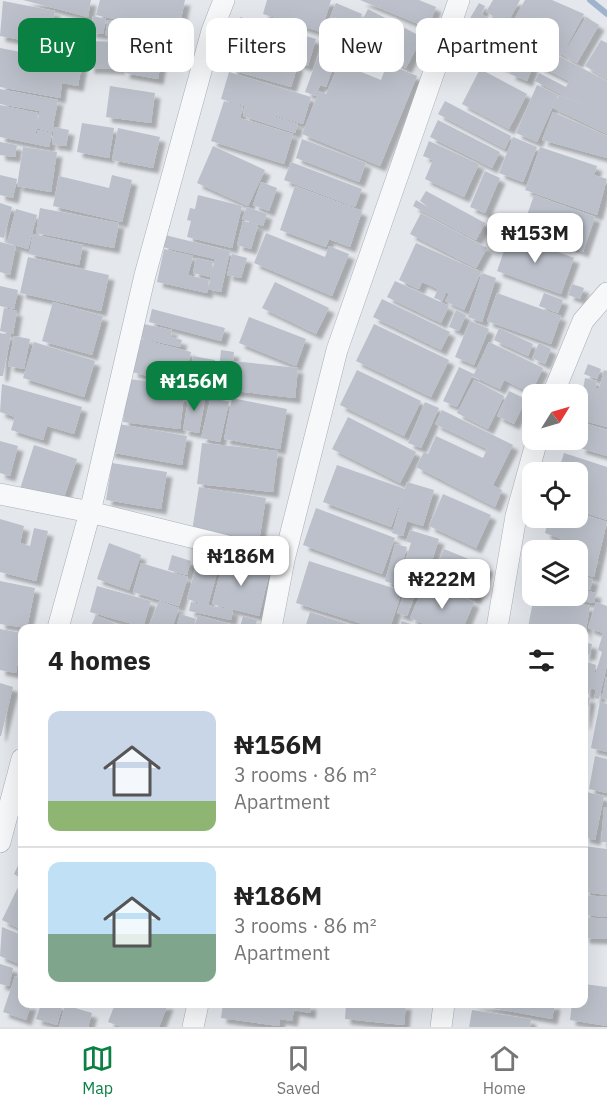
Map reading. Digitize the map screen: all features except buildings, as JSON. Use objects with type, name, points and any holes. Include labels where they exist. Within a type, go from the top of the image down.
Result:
[{"type":"street","points":[[59,624],[90,512],[145,275],[212,31],[224,0]]},
{"type":"street","points":[[272,624],[284,560],[337,350],[459,0]]},
{"type":"street","points":[[557,384],[583,321],[607,293]]},
{"type":"street","points":[[498,624],[516,516],[534,450]]},
{"type":"street","points":[[0,494],[90,512],[284,560]]},
{"type":"street","points":[[0,842],[18,774]]},
{"type":"street","points":[[193,1027],[197,1008]]},
{"type":"street","points":[[441,1027],[443,1008]]},
{"type":"waterway","points":[[590,0],[607,14]]}]
